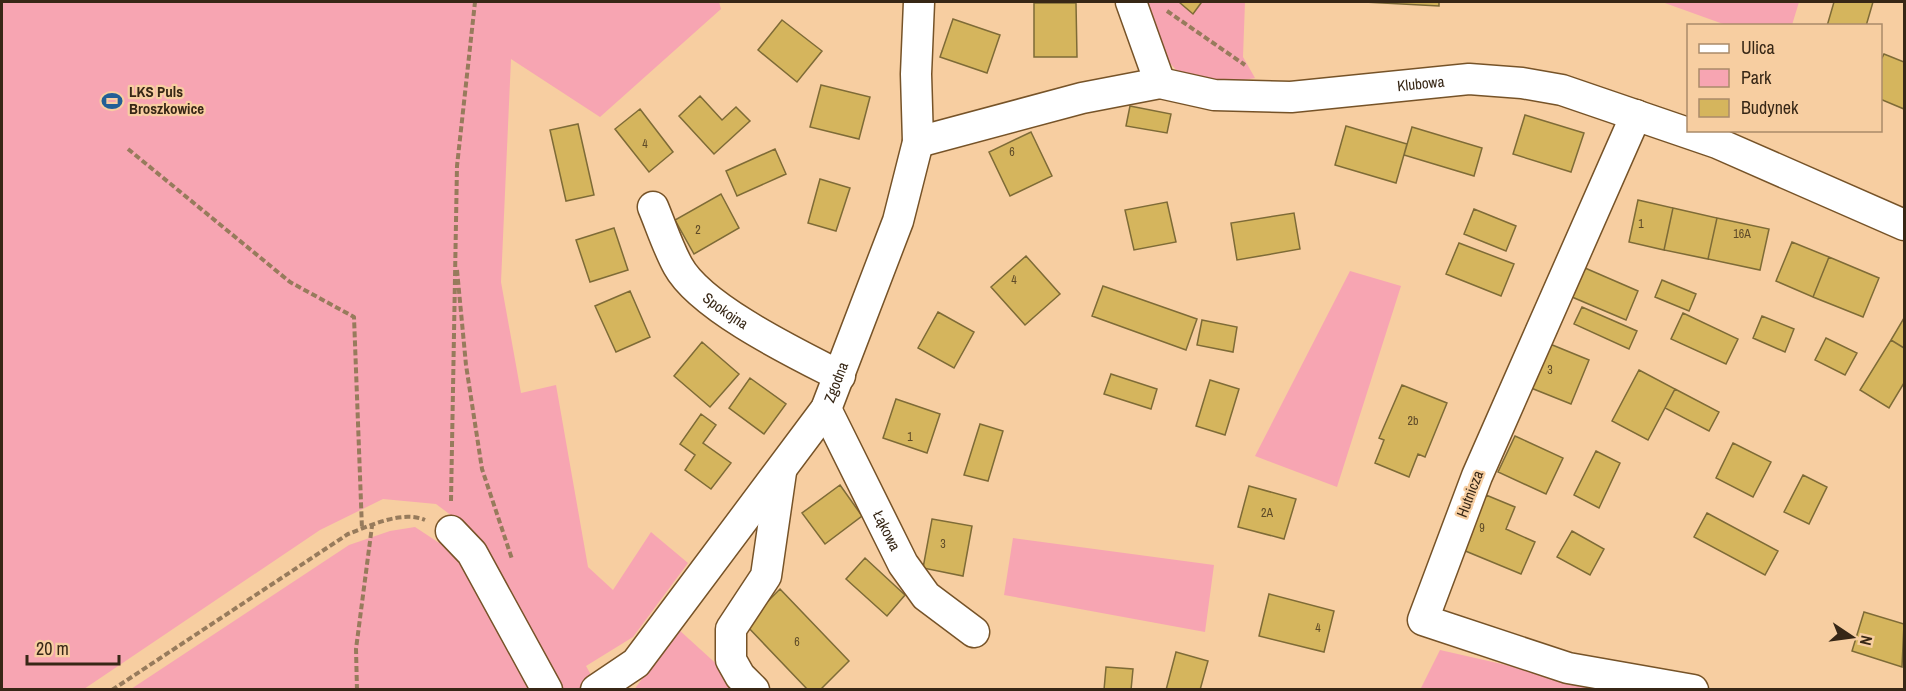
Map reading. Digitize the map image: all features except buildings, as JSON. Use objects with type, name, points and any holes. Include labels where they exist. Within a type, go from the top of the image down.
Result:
[{"type":"street","name":"Zgodna","points":[[596,690],[636,663],[826,410],[898,221],[918,142],[916,74],[919,2]]},
{"type":"street","points":[[1131,2],[1160,83]]},
{"type":"street","name":"Klubowa","points":[[918,142],[1082,98],[1160,83],[1214,95],[1291,97],[1469,79],[1522,83],[1562,90],[1718,143],[1905,225]]},
{"type":"street","name":"Hutnicza","points":[[1636,115],[1477,476],[1423,620],[1568,668],[1693,690]]},
{"type":"street","name":"Spokojna","points":[[653,207],[679,268],[706,297],[778,345],[840,376]]},
{"type":"street","name":"Łąkowa","points":[[826,410],[903,564],[926,596],[974,632]]},
{"type":"street","points":[[754,690],[740,676],[731,660],[731,629],[766,576],[782,469]]},
{"type":"street","points":[[451,531],[472,553],[547,690]]},
{"type":"path","points":[[112,690],[348,534],[389,520],[418,518],[451,531],[458,166],[475,2]]},
{"type":"path","points":[[1162,7],[1253,70]]},
{"type":"path","points":[[128,149],[290,282],[354,317],[356,440],[362,529]]},
{"type":"path","points":[[455,251],[466,366],[482,469],[514,565]]},
{"type":"path","points":[[357,690],[356,649],[372,526]]},
{"type":"green space","points":[[2,2],[719,2],[721,9],[600,117],[511,59],[501,282],[521,393],[556,385],[588,567],[613,590],[651,532],[688,563],[633,637],[586,666],[599,689],[131,689],[349,545],[390,531],[415,527],[456,554],[507,635],[472,531],[436,504],[383,499],[320,530],[84,689],[2,689]]},
{"type":"green space","points":[[1139,2],[1245,2],[1243,57],[1255,78],[1219,84],[1179,73],[1156,48]]},
{"type":"green space","points":[[1662,2],[1799,2],[1792,24],[1723,24]]},
{"type":"green space","points":[[1350,271],[1401,286],[1337,487],[1255,456]]},
{"type":"green space","points":[[1013,538],[1214,565],[1205,632],[1004,595]]},
{"type":"green space","points":[[678,629],[744,689],[634,690]]},
{"type":"green space","points":[[1440,650],[1611,689],[1420,690]]},
{"type":"place","name":"LKS Puls Broszkowice","points":[[112,101]]}]
